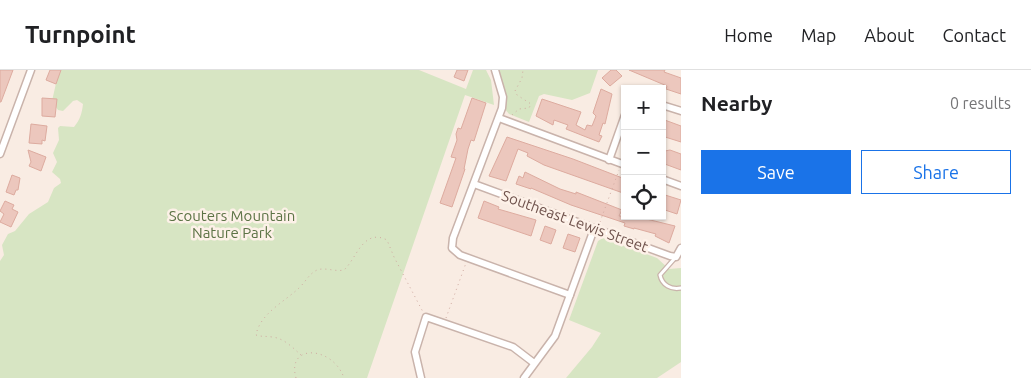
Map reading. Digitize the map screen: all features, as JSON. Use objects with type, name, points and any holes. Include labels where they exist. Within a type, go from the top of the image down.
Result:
[{"type":"street","points":[[0,154],[31,70]]},
{"type":"street","points":[[495,70],[503,97],[499,118],[453,238],[452,248],[468,258],[570,295]]},
{"type":"street","points":[[666,105],[681,111]]},
{"type":"street","points":[[499,118],[621,164]]},
{"type":"street","points":[[609,160],[621,126]]},
{"type":"street","points":[[666,180],[681,186]]},
{"type":"street","name":"Southeast Lewis Street","points":[[474,184],[676,257]]},
{"type":"street","points":[[524,378],[554,336],[596,229]]},
{"type":"street","points":[[676,257],[681,248]]},
{"type":"street","points":[[420,378],[415,352],[426,317],[513,347],[534,363]]},
{"type":"lane","points":[[676,257],[660,275],[661,280],[670,288],[681,288]]},
{"type":"path","points":[[499,118],[512,115],[519,109],[529,108],[530,102],[517,95],[515,91],[522,78],[523,70]]},
{"type":"path","points":[[596,229],[621,170]]},
{"type":"path","points":[[301,355],[284,340],[256,335],[256,330],[271,312],[301,286],[309,275],[317,270],[344,270],[363,244],[371,238],[381,237],[387,240],[426,317]]},
{"type":"path","points":[[445,323],[468,258]]},
{"type":"path","points":[[296,378],[296,363],[301,355],[308,352],[328,356],[337,364],[344,378]]},
{"type":"green space","name":"Scouters Mountain Nature Park","points":[[59,70],[419,70],[466,89],[473,70],[486,70],[491,80],[494,105],[465,95],[367,378],[0,378],[0,261],[4,255],[2,245],[8,234],[15,231],[29,214],[48,202],[54,188],[61,183],[60,179],[52,172],[57,162],[53,153],[59,140],[58,128],[60,126],[74,127],[82,110],[83,104],[77,100],[73,101],[63,111],[58,110],[52,101]]},
{"type":"green space","points":[[499,70],[598,70],[590,93],[572,100],[544,94],[539,96],[529,122],[509,114],[504,108],[505,96]]},
{"type":"green space","points":[[603,238],[657,258],[669,269],[681,268],[681,362],[657,378],[566,378],[601,333],[569,320],[598,241]]},
{"type":"building","points":[[0,70],[13,70],[1,102],[0,102]]},
{"type":"building","points":[[50,70],[61,70],[56,84],[46,80]]},
{"type":"building","points":[[457,70],[468,70],[464,81],[454,77]]},
{"type":"building","points":[[611,70],[616,70],[622,76],[610,86],[602,78]]},
{"type":"building","points":[[629,70],[665,70],[664,72],[681,78],[681,94],[666,89],[667,86]]},
{"type":"building","points":[[601,89],[612,94],[605,124],[603,123],[599,135],[602,136],[599,142],[566,129],[568,125],[554,120],[553,125],[536,116],[542,99],[581,112],[576,125],[585,130],[587,125],[592,126],[596,116],[593,113]]},
{"type":"building","points":[[42,98],[57,99],[55,117],[42,116]]},
{"type":"building","points":[[472,98],[486,103],[474,141],[471,140],[468,149],[465,169],[452,207],[440,203],[456,158],[451,157],[457,140],[456,134],[458,128],[461,129]]},
{"type":"building","points":[[666,120],[681,126],[681,142],[666,137]]},
{"type":"building","points":[[31,124],[47,126],[45,141],[42,140],[42,144],[29,143]]},
{"type":"building","points":[[507,137],[621,177],[621,192],[544,165],[527,156],[528,153],[518,149],[506,181],[489,176]]},
{"type":"building","points":[[28,150],[46,157],[41,171],[29,166],[31,162]]},
{"type":"building","points":[[670,150],[681,154],[681,170],[666,164],[666,151]]},
{"type":"building","points":[[525,172],[560,189],[576,194],[576,192],[621,210],[619,216],[621,216],[621,220],[650,220],[675,226],[669,243],[655,236],[656,234],[624,226],[625,223],[516,184],[519,176],[523,178]]},
{"type":"building","points":[[12,175],[20,178],[18,190],[16,190],[14,195],[6,192]]},
{"type":"building","points":[[666,195],[681,200],[677,214],[666,210]]},
{"type":"building","points":[[5,201],[14,205],[12,209],[18,212],[11,227],[0,222],[4,214],[0,211]]},
{"type":"building","points":[[484,201],[499,207],[498,209],[536,220],[531,236],[478,218]]},
{"type":"building","points":[[545,226],[556,230],[551,244],[540,240]]},
{"type":"building","points":[[568,234],[580,238],[575,252],[563,248]]}]
